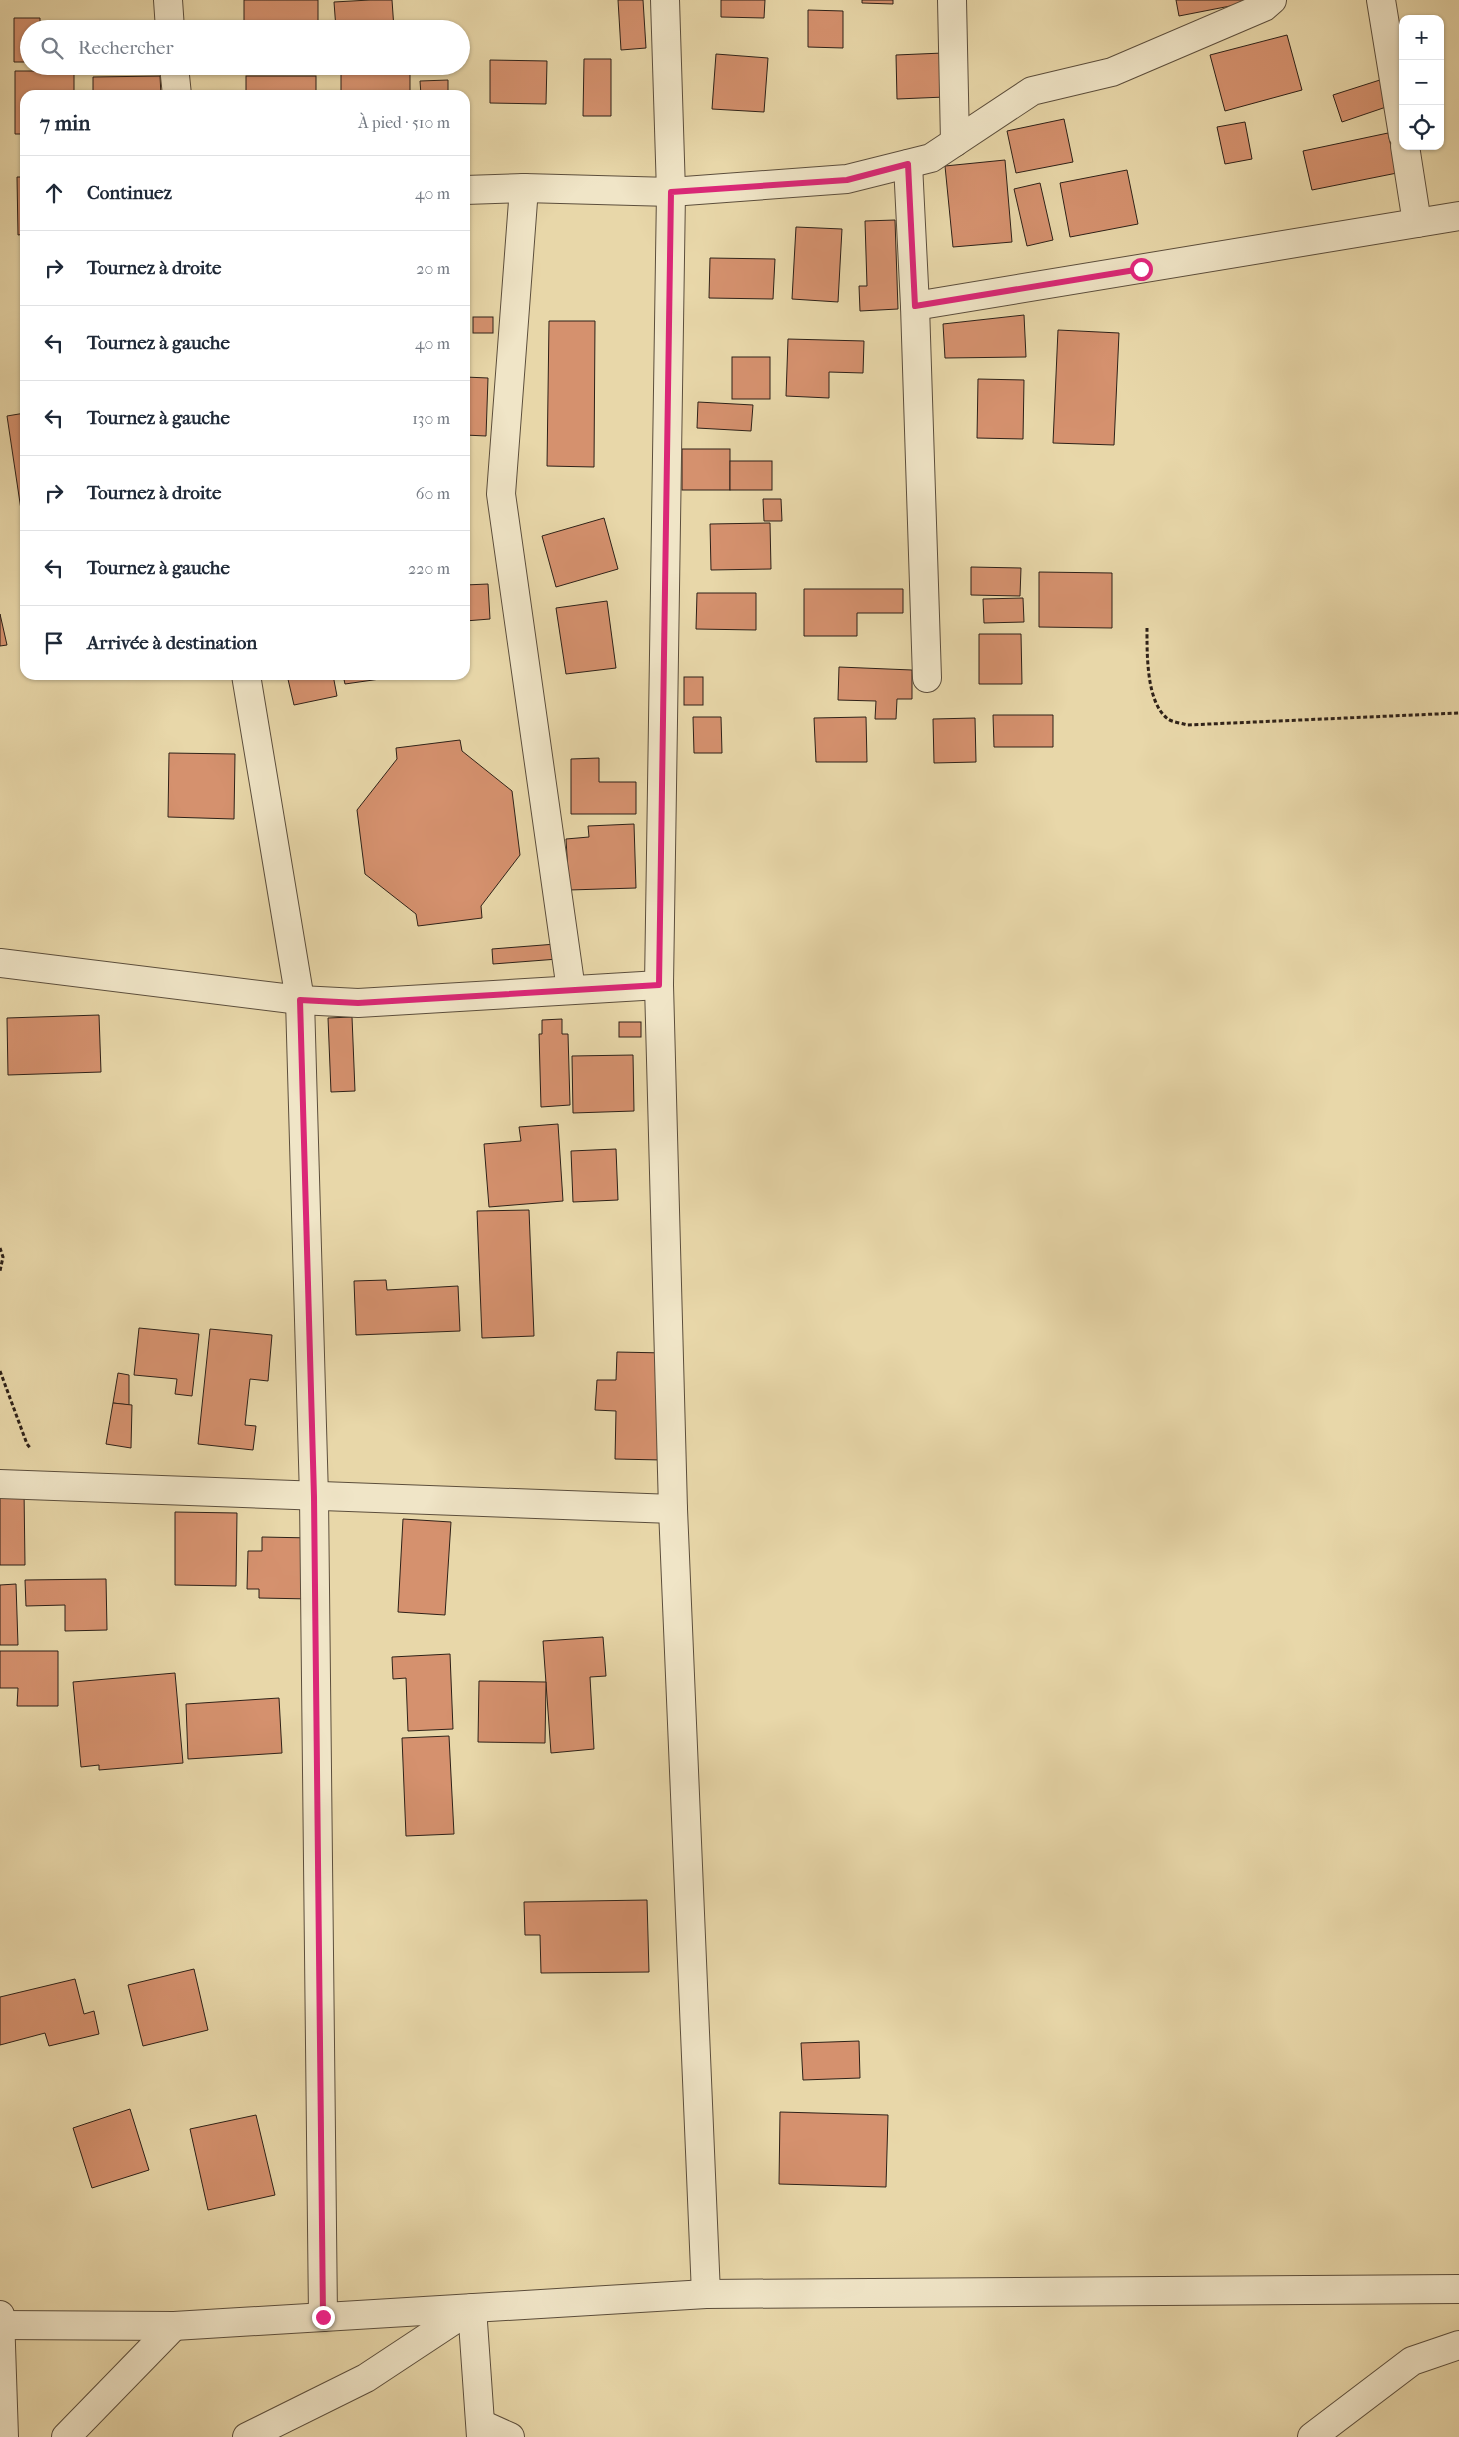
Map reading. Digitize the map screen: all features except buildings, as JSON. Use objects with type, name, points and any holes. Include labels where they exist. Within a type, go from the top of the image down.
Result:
[{"type":"street","points":[[168,0],[169,20]]},
{"type":"street","points":[[665,0],[671,192],[659,985],[673,1509],[706,2294]]},
{"type":"street","points":[[952,0],[955,142]]},
{"type":"street","points":[[470,190],[524,188],[671,192],[847,180],[931,158],[1032,91],[1112,72],[1264,7],[1272,0]]},
{"type":"street","points":[[1381,0],[1399,110]]},
{"type":"street","points":[[175,75],[176,90]]},
{"type":"street","points":[[1405,150],[1417,223]]},
{"type":"street","points":[[908,164],[915,306],[927,678]]},
{"type":"street","points":[[524,188],[501,494],[571,990]]},
{"type":"street","points":[[915,306],[1459,216]]},
{"type":"street","points":[[247,680],[300,1000],[314,1497],[323,2317]]},
{"type":"street","points":[[0,963],[300,1000],[358,1003],[659,985]]},
{"type":"street","points":[[0,1484],[673,1509]]},
{"type":"street","points":[[4,2437],[1,2322],[174,2326],[706,2294],[1459,2289]]},
{"type":"street","points":[[472,2308],[481,2431],[510,2437]]},
{"type":"street","points":[[247,2437],[366,2378],[472,2308]]},
{"type":"street","points":[[66,2437],[174,2326]]},
{"type":"street","points":[[1312,2437],[1412,2361],[1459,2345]]},
{"type":"path","points":[[1147,628],[1147,656],[1154,702],[1168,719],[1187,725],[1459,713]]},
{"type":"path","points":[[0,1248],[3,1256],[0,1272]]},
{"type":"path","points":[[0,1371],[27,1444],[33,1450]]},
{"type":"route","points":[[323,2317],[314,1497],[300,1000],[358,1003],[659,985],[671,192],[847,180],[908,164],[915,306],[1141,269]]}]
